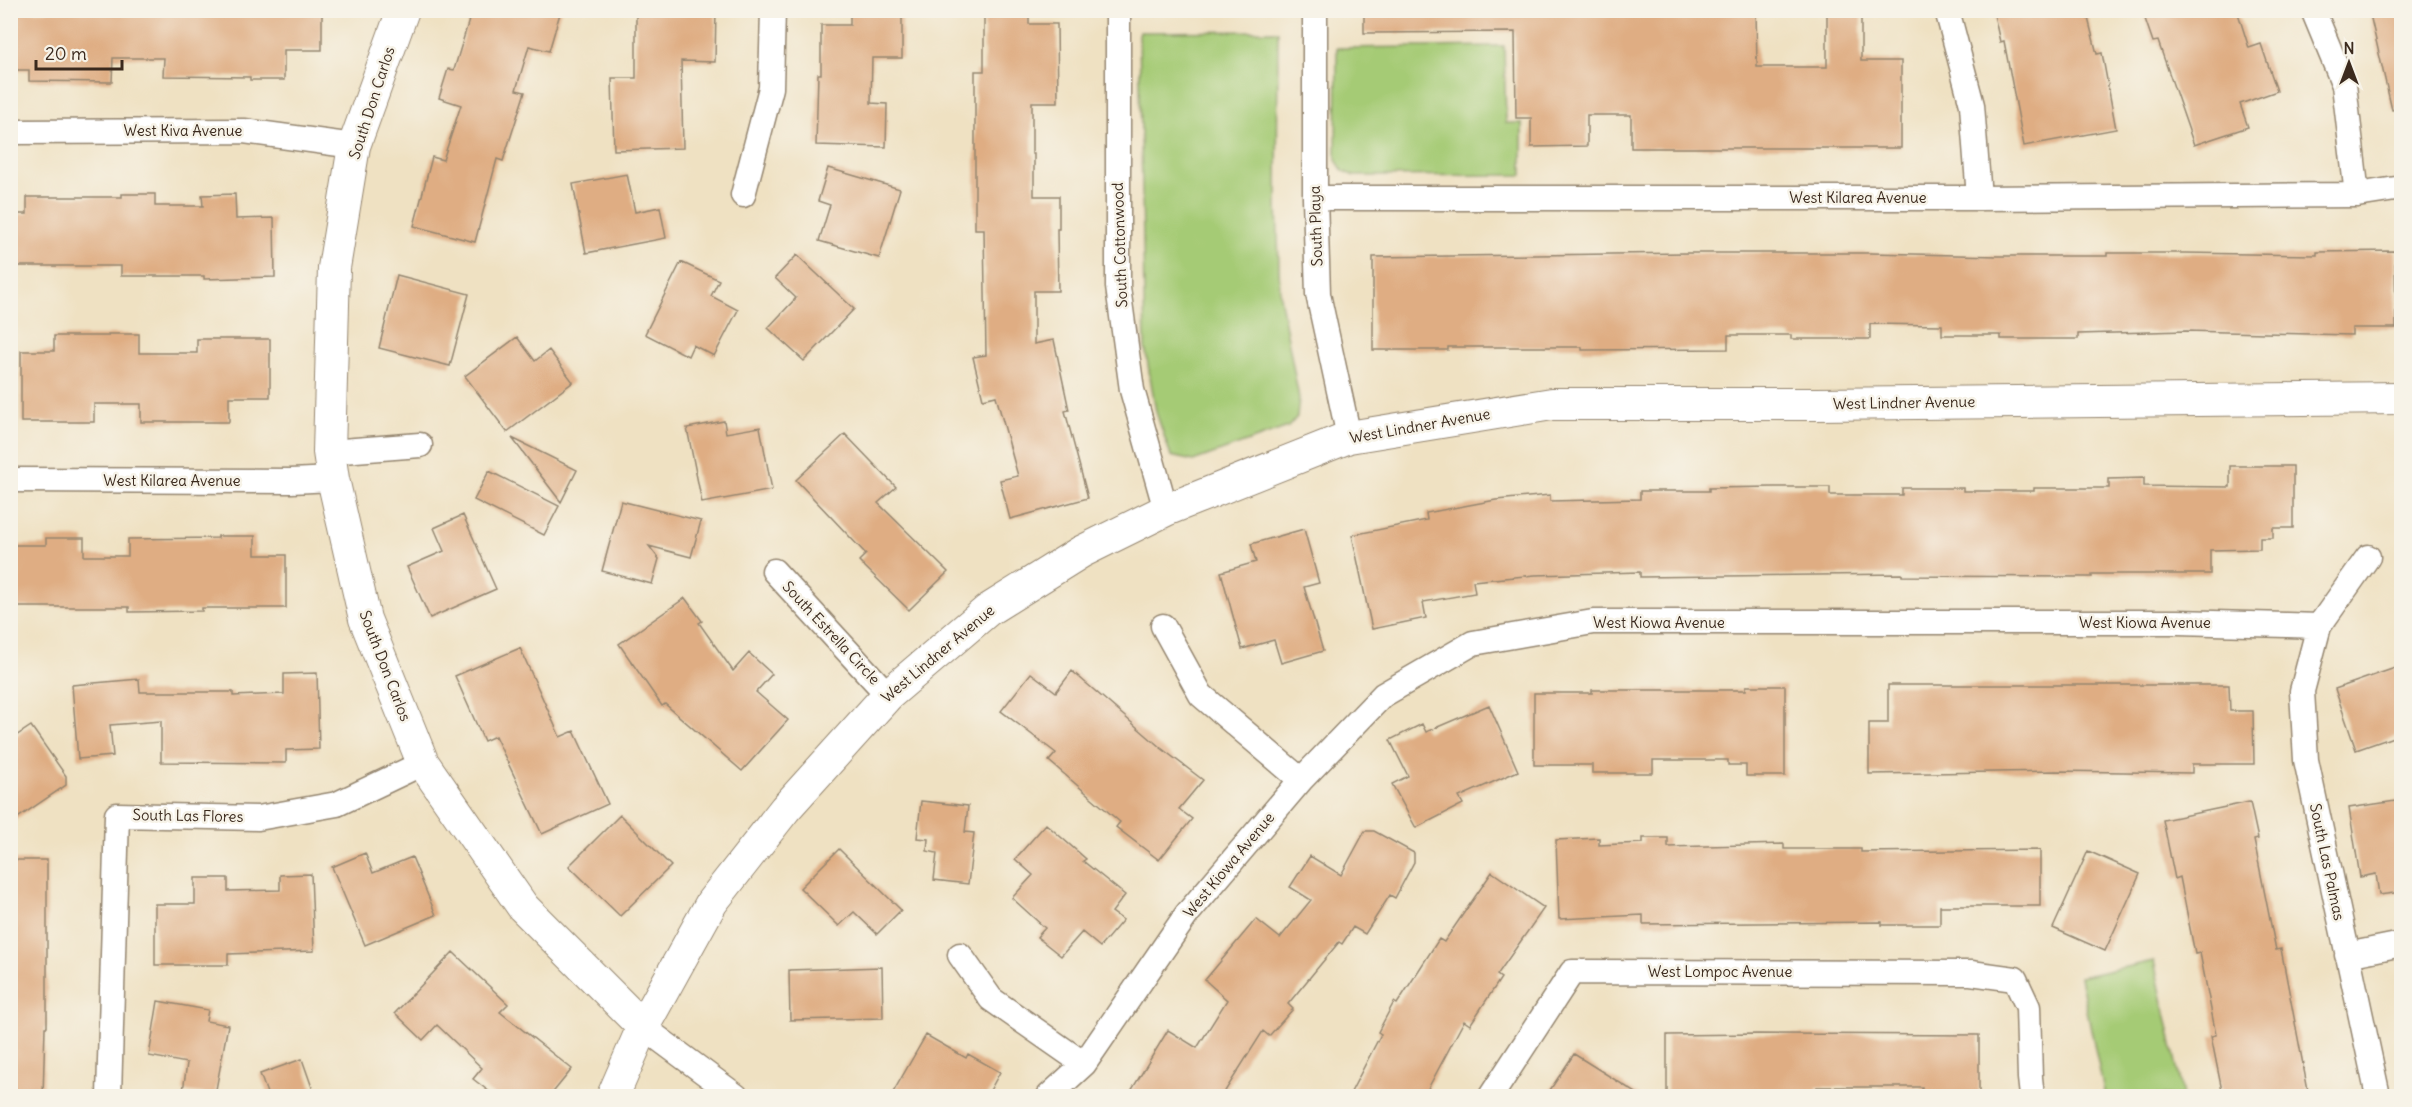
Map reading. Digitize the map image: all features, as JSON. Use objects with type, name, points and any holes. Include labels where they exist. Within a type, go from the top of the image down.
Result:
[{"type":"street","name":"South Don Carlos","points":[[403,10],[354,146],[334,268],[331,465],[365,619],[423,763],[523,907],[643,1027],[736,1096]]},
{"type":"street","points":[[743,195],[771,88],[772,10]]},
{"type":"street","name":"South Cottonwood","points":[[1118,10],[1118,287],[1132,390],[1166,510]]},
{"type":"street","name":"South Playa","points":[[1315,10],[1315,198],[1318,294],[1349,437]]},
{"type":"street","points":[[1947,10],[1972,105],[1979,198]]},
{"type":"street","points":[[2313,10],[2343,85],[2357,195]]},
{"type":"street","name":"West Kiva Avenue","points":[[10,132],[244,131],[354,146]]},
{"type":"street","name":"West Kilarea Avenue","points":[[1315,198],[1979,198],[2357,195],[2402,188]]},
{"type":"street","name":"West Lindner Avenue","points":[[613,1096],[643,1027],[712,902],[784,809],[888,695],[988,610],[1081,552],[1166,510],[1349,437],[1552,404],[2402,398]]},
{"type":"street","name":"West Kilarea Avenue","points":[[10,480],[291,481],[331,465],[420,445]]},
{"type":"street","points":[[2319,626],[2368,557]]},
{"type":"street","name":"South Estrella Circle","points":[[774,571],[888,695]]},
{"type":"street","name":"West Kiowa Avenue","points":[[1049,1096],[1084,1064],[1187,914],[1300,780],[1383,695],[1473,643],[1593,622],[2178,622],[2319,626]]},
{"type":"street","points":[[1163,626],[1201,695],[1300,780]]},
{"type":"street","name":"South Las Palmas","points":[[2319,626],[2302,691],[2306,760],[2378,1096]]},
{"type":"street","name":"South Las Flores","points":[[109,1096],[117,814],[258,818],[337,804],[423,763]]},
{"type":"street","points":[[2347,955],[2402,944]]},
{"type":"street","points":[[960,955],[991,999],[1084,1064]]},
{"type":"street","name":"West Lompoc Avenue","points":[[1491,1096],[1572,972],[1971,973],[2015,979],[2028,1007],[2032,1096]]},
{"type":"street","name":"West Kiowa Avenue","points":[[1072,1096],[1084,1064]]},
{"type":"green space","points":[[1278,31],[1277,205],[1280,296],[1299,398],[1297,417],[1288,427],[1193,461],[1171,456],[1156,412],[1145,347],[1139,32]]},
{"type":"green space","points":[[1504,46],[1506,123],[1522,123],[1522,175],[1354,176],[1343,171],[1336,160],[1337,48]]},
{"type":"green space","points":[[2154,961],[2183,1096],[2105,1096],[2080,977]]},
{"type":"building","points":[[322,10],[322,50],[284,50],[284,80],[250,80],[250,77],[163,76],[164,58],[113,58],[112,82],[29,81],[29,70],[10,70],[10,12]]},
{"type":"building","points":[[472,10],[561,10],[549,51],[529,46],[516,90],[525,92],[503,161],[497,159],[475,242],[414,226],[432,157],[443,160],[461,105],[439,98],[448,69],[454,70]]},
{"type":"building","points":[[636,10],[716,10],[715,62],[681,61],[683,148],[614,150],[612,78],[636,78]]},
{"type":"building","points":[[850,10],[902,10],[902,58],[872,58],[871,103],[887,104],[886,147],[816,145],[818,74],[821,74],[821,25],[850,25]]},
{"type":"building","points":[[984,10],[1029,10],[1029,24],[1057,24],[1058,102],[1032,102],[1032,154],[1034,154],[1034,196],[1059,196],[1058,291],[1034,291],[1034,344],[1054,340],[1069,410],[1065,411],[1088,498],[1010,519],[1000,480],[1018,476],[996,396],[983,399],[973,357],[986,355],[984,229],[975,229],[975,71],[984,71]]},
{"type":"building","points":[[1364,10],[1756,10],[1757,67],[1827,67],[1827,10],[1861,10],[1861,61],[1901,61],[1901,148],[1631,148],[1631,115],[1587,115],[1587,146],[1531,147],[1531,118],[1516,118],[1515,32],[1364,33]]},
{"type":"building","points":[[1993,10],[2086,10],[2097,54],[2102,53],[2116,129],[2024,146],[2004,41],[2000,42]]},
{"type":"building","points":[[2142,10],[2237,10],[2249,48],[2261,44],[2277,91],[2240,104],[2248,127],[2194,145],[2158,41],[2153,42]]},
{"type":"building","points":[[2369,10],[2402,10],[2402,109],[2392,110]]},
{"type":"building","points":[[828,168],[900,189],[879,258],[819,241],[830,205],[818,201]]},
{"type":"building","points":[[627,174],[635,212],[660,207],[666,238],[586,253],[573,184]]},
{"type":"building","points":[[122,194],[155,194],[155,206],[203,206],[202,195],[235,194],[236,219],[274,218],[275,277],[204,279],[204,276],[121,276],[121,266],[10,266],[10,214],[27,214],[27,197],[122,197]]},
{"type":"building","points":[[2395,251],[2396,328],[2352,328],[2352,335],[2186,331],[2078,334],[2078,339],[2001,339],[2001,335],[1942,335],[1942,325],[1870,324],[1870,339],[1791,339],[1791,335],[1728,335],[1728,349],[1582,350],[1582,347],[1448,347],[1448,350],[1373,350],[1373,257],[1688,253],[1998,256],[2107,256],[2107,253],[2317,255],[2317,252]]},
{"type":"building","points":[[797,255],[854,309],[804,361],[768,328],[796,298],[775,278]]},
{"type":"building","points":[[681,262],[719,280],[711,296],[738,310],[714,356],[693,345],[688,356],[645,334]]},
{"type":"building","points":[[397,275],[469,294],[450,366],[379,348]]},
{"type":"building","points":[[108,334],[139,334],[139,353],[197,353],[197,339],[270,339],[270,397],[229,397],[229,422],[141,422],[141,404],[94,404],[94,422],[21,422],[21,351],[54,351],[54,336],[108,336]]},
{"type":"building","points":[[517,337],[535,361],[549,350],[573,382],[507,432],[465,376]]},
{"type":"building","points":[[724,421],[726,433],[760,427],[772,490],[702,503],[687,428]]},
{"type":"building","points":[[845,434],[896,487],[878,503],[948,572],[909,610],[859,561],[866,554],[796,480]]},
{"type":"building","points":[[512,438],[577,470],[561,502]]},
{"type":"building","points":[[2230,466],[2293,466],[2293,528],[2273,528],[2273,538],[2260,538],[2260,549],[2210,550],[2210,574],[2092,574],[2092,577],[1902,576],[1902,574],[1640,577],[1640,572],[1535,575],[1473,581],[1475,593],[1423,602],[1426,618],[1372,629],[1352,535],[1427,520],[1426,513],[1496,500],[1550,495],[1550,501],[1640,499],[1640,491],[1830,487],[1830,495],[1902,495],[1902,488],[2034,491],[2034,488],[2109,488],[2109,479],[2144,478],[2144,486],[2230,487]]},
{"type":"building","points":[[489,471],[559,506],[544,535],[474,500]]},
{"type":"building","points":[[621,501],[701,521],[691,557],[649,546],[659,559],[652,584],[602,571]]},
{"type":"building","points":[[463,515],[496,589],[430,618],[407,567],[444,551],[434,528]]},
{"type":"building","points":[[1304,529],[1319,583],[1304,587],[1323,651],[1281,663],[1274,640],[1242,649],[1221,572],[1256,562],[1251,544]]},
{"type":"building","points":[[218,536],[255,536],[255,555],[286,555],[286,608],[202,608],[202,611],[129,612],[129,607],[10,607],[10,545],[46,545],[46,538],[84,538],[84,556],[128,556],[128,539],[218,538]]},
{"type":"building","points":[[685,598],[702,621],[699,623],[733,671],[749,653],[772,674],[756,692],[788,720],[742,771],[665,704],[662,706],[619,644]]},
{"type":"building","points":[[520,648],[560,737],[574,731],[608,804],[542,834],[495,736],[484,741],[455,676]]},
{"type":"building","points":[[2395,668],[2402,686],[2402,734],[2356,750],[2335,689]]},
{"type":"building","points":[[1072,671],[1161,748],[1203,780],[1179,809],[1192,819],[1159,860],[1116,827],[1120,822],[1049,761],[1056,753],[1001,711],[1031,673],[1056,692]]},
{"type":"building","points":[[317,673],[319,749],[286,750],[286,763],[161,762],[161,721],[110,725],[113,756],[78,759],[72,685],[139,679],[140,692],[233,692],[233,696],[284,694],[284,674]]},
{"type":"building","points":[[1888,685],[2229,685],[2230,711],[2253,711],[2254,764],[2192,764],[2192,773],[2056,771],[1869,774],[1869,723],[1888,723]]},
{"type":"building","points":[[1746,686],[1785,686],[1785,776],[1746,776],[1746,765],[1728,765],[1728,760],[1653,760],[1653,773],[1592,773],[1592,765],[1534,765],[1534,693],[1592,693],[1592,690],[1746,690]]},
{"type":"building","points":[[1489,705],[1518,771],[1459,797],[1463,804],[1416,828],[1392,784],[1408,776],[1390,740],[1422,724],[1426,732]]},
{"type":"building","points":[[31,726],[66,776],[66,785],[10,823],[10,740]]},
{"type":"building","points":[[2402,800],[2402,892],[2379,895],[2376,874],[2360,877],[2349,808]]},
{"type":"building","points":[[921,801],[968,806],[965,832],[974,833],[968,884],[934,880],[937,853],[927,851],[928,839],[917,838]]},
{"type":"building","points":[[2250,802],[2258,839],[2254,840],[2276,950],[2281,949],[2309,1096],[2223,1096],[2211,1036],[2216,1035],[2200,953],[2195,954],[2180,877],[2175,879],[2163,820]]},
{"type":"building","points":[[620,815],[671,866],[620,916],[569,866]]},
{"type":"building","points":[[1046,824],[1086,859],[1083,861],[1125,895],[1112,912],[1123,920],[1100,947],[1082,932],[1061,956],[1037,937],[1045,928],[1012,898],[1033,875],[1015,859]]},
{"type":"building","points":[[1365,831],[1374,831],[1414,853],[1414,862],[1395,898],[1390,895],[1365,934],[1353,927],[1342,944],[1339,942],[1288,1004],[1293,1009],[1269,1036],[1263,1031],[1222,1096],[1128,1096],[1168,1030],[1197,1048],[1227,1000],[1205,980],[1256,919],[1280,938],[1311,900],[1290,887],[1310,856],[1341,875]]},
{"type":"building","points":[[1599,838],[1599,845],[1643,843],[1643,838],[1668,838],[1668,847],[1784,844],[1784,849],[1861,849],[1861,852],[2040,850],[2040,906],[1940,906],[1940,925],[1882,925],[1882,922],[1643,924],[1643,915],[1559,919],[1556,840]]},
{"type":"building","points":[[839,849],[901,910],[877,934],[854,912],[839,926],[800,888]]},
{"type":"building","points":[[2088,851],[2140,874],[2105,951],[2053,928]]},
{"type":"building","points":[[365,853],[373,873],[412,857],[436,915],[365,945],[332,867]]},
{"type":"building","points":[[10,860],[47,860],[47,1027],[45,1027],[43,1096],[10,1096]]},
{"type":"building","points":[[1492,872],[1544,908],[1497,975],[1501,978],[1470,1025],[1464,1021],[1424,1096],[1349,1096],[1381,1034],[1378,1032],[1394,1002],[1397,1004],[1439,939],[1444,942]]},
{"type":"building","points":[[311,874],[314,951],[228,954],[228,965],[155,965],[155,904],[195,904],[195,878],[228,878],[228,891],[280,890],[280,875]]},
{"type":"building","points":[[453,952],[508,1004],[500,1012],[572,1069],[550,1096],[495,1096],[473,1079],[482,1068],[437,1025],[423,1040],[395,1013]]},
{"type":"building","points":[[882,967],[883,1018],[790,1020],[789,970]]},
{"type":"building","points":[[158,1001],[208,1010],[206,1021],[228,1025],[215,1095],[183,1091],[187,1063],[149,1056]]},
{"type":"building","points":[[926,1035],[966,1058],[968,1054],[1000,1072],[987,1096],[891,1096]]},
{"type":"building","points":[[1667,1035],[1979,1035],[1979,1096],[1922,1096],[1922,1087],[1817,1087],[1817,1096],[1667,1096]]},
{"type":"building","points":[[1574,1054],[1641,1096],[1546,1096]]},
{"type":"building","points":[[302,1059],[315,1096],[268,1096],[260,1074]]}]
